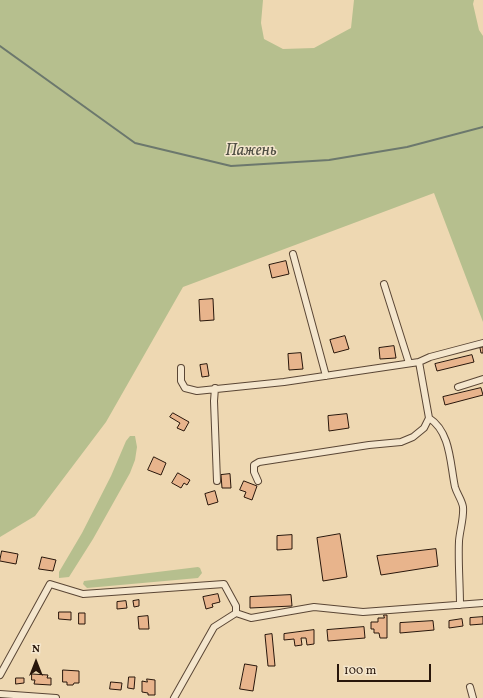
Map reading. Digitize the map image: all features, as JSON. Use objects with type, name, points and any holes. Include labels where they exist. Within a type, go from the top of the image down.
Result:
[{"type":"street","points":[[293,254],[326,376]]},
{"type":"street","points":[[384,284],[408,363]]},
{"type":"street","points":[[181,368],[181,381],[185,388],[197,391],[284,382],[419,362],[430,357],[483,343]]},
{"type":"street","points":[[258,481],[254,472],[254,465],[259,462],[369,445],[401,442],[413,437],[424,428],[429,418],[419,362]]},
{"type":"street","points":[[458,387],[483,379]]},
{"type":"street","points":[[215,388],[214,401],[217,481]]},
{"type":"street","points":[[429,418],[436,422],[442,433],[450,456],[455,489],[463,505],[460,540],[460,605]]},
{"type":"street","points":[[0,675],[50,584],[83,594],[224,584],[236,606],[236,613]]},
{"type":"street","points":[[236,613],[251,618],[314,607],[363,612],[483,603]]},
{"type":"street","points":[[174,698],[214,627],[236,613]]},
{"type":"street","points":[[470,687],[473,698]]},
{"type":"street","points":[[0,694],[56,698]]},
{"type":"green space","points":[[0,0],[263,0],[261,23],[264,39],[283,49],[314,48],[351,28],[354,0],[474,0],[473,4],[479,30],[483,36],[483,322],[434,193],[183,287],[106,422],[35,516],[0,537]]},
{"type":"green space","points":[[130,436],[135,436],[137,447],[135,460],[130,473],[93,539],[69,577],[59,578],[59,572],[82,533],[111,476],[126,441]]},
{"type":"green space","points":[[198,567],[202,573],[198,578],[87,588],[83,584],[84,581]]},
{"type":"building","points":[[286,261],[289,274],[272,278],[269,265]]},
{"type":"building","points":[[213,299],[214,320],[200,321],[199,300]]},
{"type":"building","points":[[345,336],[349,349],[334,353],[330,340]]},
{"type":"building","points":[[394,346],[396,358],[380,359],[379,348]]},
{"type":"building","points":[[483,347],[483,353],[481,353],[480,348]]},
{"type":"building","points":[[301,353],[303,369],[289,370],[288,354]]},
{"type":"building","points":[[472,355],[474,362],[437,371],[435,364]]},
{"type":"building","points":[[207,364],[209,376],[202,377],[200,365]]},
{"type":"building","points":[[481,388],[483,395],[445,405],[443,397]]},
{"type":"building","points":[[173,413],[189,422],[184,431],[177,428],[180,423],[170,417]]},
{"type":"building","points":[[347,414],[349,428],[329,431],[328,416]]},
{"type":"building","points":[[154,457],[166,463],[161,475],[148,470]]},
{"type":"building","points":[[178,473],[190,480],[187,485],[184,483],[181,488],[172,483]]},
{"type":"building","points":[[230,474],[231,488],[222,488],[221,475]]},
{"type":"building","points":[[244,481],[257,486],[252,500],[244,497],[246,492],[240,490]]},
{"type":"building","points":[[215,491],[218,502],[208,505],[205,494]]},
{"type":"building","points":[[340,534],[347,577],[323,581],[317,538]]},
{"type":"building","points":[[292,535],[292,549],[277,550],[277,536]]},
{"type":"building","points":[[436,549],[438,566],[381,575],[377,556]]},
{"type":"building","points":[[2,551],[18,554],[16,564],[0,561]]},
{"type":"building","points":[[42,557],[56,560],[53,571],[39,569]]},
{"type":"building","points":[[218,594],[220,602],[212,604],[213,607],[206,609],[203,597]]},
{"type":"building","points":[[291,595],[292,606],[250,608],[250,597]]},
{"type":"building","points":[[139,600],[139,606],[134,607],[133,601]]},
{"type":"building","points":[[126,601],[127,608],[117,609],[117,602]]},
{"type":"building","points":[[59,612],[71,612],[71,620],[59,619]]},
{"type":"building","points":[[79,613],[85,613],[85,624],[79,624]]},
{"type":"building","points":[[384,615],[387,615],[387,638],[380,638],[379,633],[374,633],[374,629],[371,629],[371,622],[378,622],[378,618],[384,618]]},
{"type":"building","points":[[148,616],[149,629],[139,629],[138,617]]},
{"type":"building","points":[[483,617],[483,624],[470,625],[470,618]]},
{"type":"building","points":[[462,619],[463,626],[449,628],[449,621]]},
{"type":"building","points":[[433,621],[434,630],[400,633],[400,623]]},
{"type":"building","points":[[364,627],[365,638],[328,641],[327,630]]},
{"type":"building","points":[[314,630],[314,644],[307,645],[306,638],[301,638],[302,645],[295,646],[294,639],[284,640],[284,634]]},
{"type":"building","points":[[272,634],[275,666],[268,666],[265,635]]},
{"type":"building","points":[[245,664],[257,666],[253,691],[240,689]]},
{"type":"building","points":[[63,670],[79,671],[79,683],[67,685],[67,682],[63,682]]},
{"type":"building","points":[[32,674],[48,675],[47,678],[51,678],[51,685],[34,684],[35,680],[32,680]]},
{"type":"building","points":[[129,677],[135,677],[134,689],[128,688]]},
{"type":"building","points":[[16,678],[24,678],[24,683],[16,684]]},
{"type":"building","points":[[147,679],[155,680],[155,695],[148,695],[148,693],[142,692],[142,681],[147,682]]},
{"type":"building","points":[[111,682],[122,683],[121,690],[110,689]]},
{"type":"waterway","name":"Пажень","points":[[0,46],[135,143],[231,166],[329,160],[407,147],[483,127]]}]
